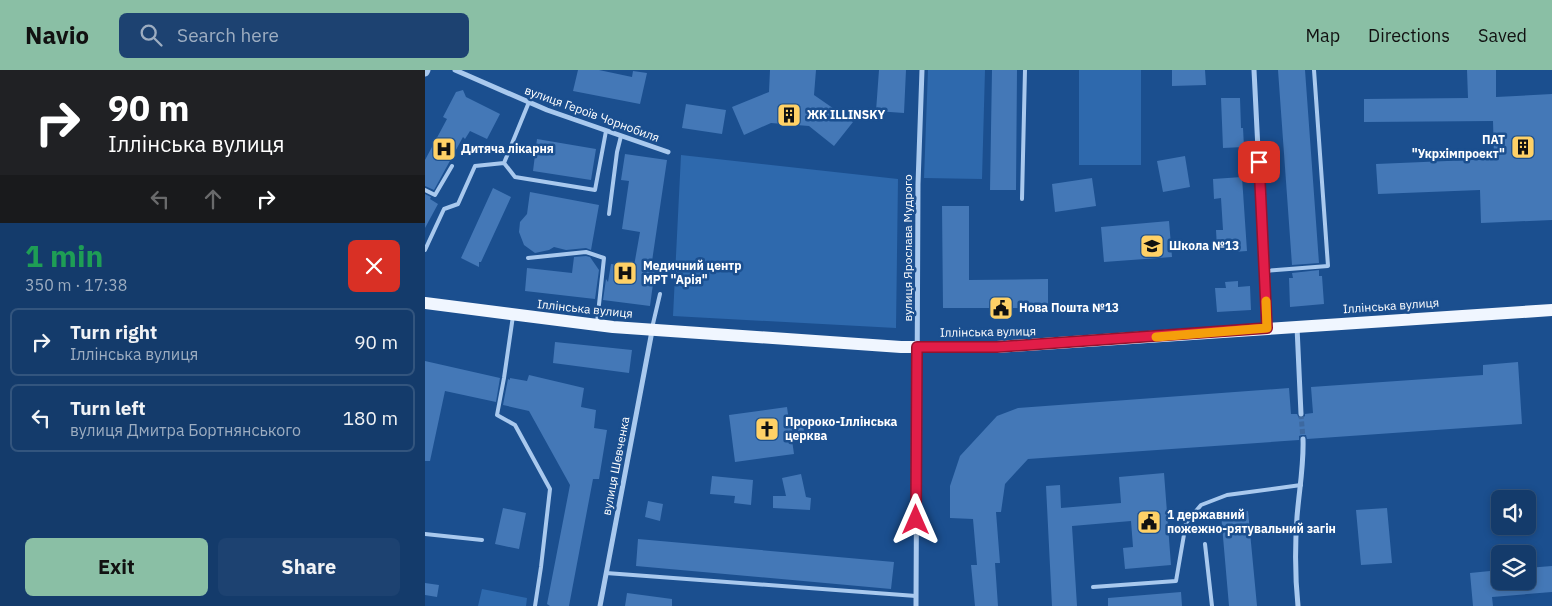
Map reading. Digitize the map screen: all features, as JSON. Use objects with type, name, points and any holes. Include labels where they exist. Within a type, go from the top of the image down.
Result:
[{"type":"main road","name":"Іллінська вулиця","points":[[425,303],[597,326],[917,347],[997,347],[1552,310]]},
{"type":"street","name":"вулиця Героїв Чорнобиля","points":[[455,70],[547,110],[668,152]]},
{"type":"street","name":"вулиця Ярослава Мудрого","points":[[916,606],[918,184],[922,70]]},
{"type":"street","points":[[1253,70],[1267,328]]},
{"type":"street","points":[[1297,326],[1301,414]]},
{"type":"street","name":"вулиця Шевченка","points":[[600,606],[652,330]]},
{"type":"street","points":[[1298,606],[1297,518],[1304,455],[1303,440]]},
{"type":"lane","points":[[1021,199],[1025,70]]},
{"type":"lane","points":[[1265,271],[1328,266],[1314,70]]},
{"type":"lane","points":[[503,164],[529,102]]},
{"type":"lane","points":[[503,164],[515,177],[595,190],[606,131]]},
{"type":"lane","points":[[609,214],[617,152],[621,136]]},
{"type":"lane","points":[[425,250],[444,209],[458,204],[475,166],[503,164]]},
{"type":"lane","points":[[425,190],[435,195],[453,166]]},
{"type":"lane","points":[[529,258],[586,252],[604,258],[597,326]]},
{"type":"lane","points":[[652,330],[654,314],[660,294]]},
{"type":"lane","points":[[513,315],[497,415],[515,425],[550,490],[535,606]]},
{"type":"lane","points":[[1093,587],[1176,581],[1186,523],[1201,505],[1227,495],[1301,484]]},
{"type":"lane","points":[[425,534],[482,540]]},
{"type":"lane","points":[[1205,544],[1212,606]]},
{"type":"lane","points":[[606,574],[916,596]]},
{"type":"shaded area","points":[[928,70],[985,70],[982,179],[924,178]]},
{"type":"shaded area","points":[[1079,70],[1141,70],[1141,165],[1079,165]]},
{"type":"shaded area","points":[[681,155],[898,179],[896,328],[673,316]]},
{"type":"shaded area","points":[[482,589],[527,598],[526,606],[478,606]]},
{"type":"building","points":[[578,70],[599,70],[632,77],[633,71],[647,73],[640,104],[573,91]]},
{"type":"building","name":"ЖК ILLINSKY","points":[[770,70],[816,70],[814,95],[853,122],[834,146],[809,126],[771,123],[744,135],[732,107],[769,92]]},
{"type":"building","points":[[879,70],[906,70],[904,113],[876,111]]},
{"type":"building","points":[[992,70],[1017,70],[1016,190],[990,190]]},
{"type":"building","points":[[1172,70],[1205,70],[1206,85],[1172,86]]},
{"type":"building","points":[[1278,70],[1305,70],[1319,263],[1292,265]]},
{"type":"building","name":"ПАТ \"Укрхімпроект\"","points":[[1467,70],[1496,70],[1496,97],[1552,94],[1552,220],[1481,223],[1480,190],[1378,194],[1376,164],[1494,159],[1493,121],[1364,122],[1364,99],[1468,98]]},
{"type":"building","points":[[463,90],[466,97],[500,114],[487,139],[470,131],[465,139],[463,137],[434,190],[425,186],[425,160],[447,119],[443,117],[456,92]]},
{"type":"building","points":[[1221,98],[1240,98],[1244,147],[1223,148]]},
{"type":"building","points":[[686,104],[726,110],[722,134],[682,128]]},
{"type":"building","points":[[537,139],[596,149],[591,180],[533,171]]},
{"type":"building","points":[[625,154],[667,160],[651,268],[655,269],[650,306],[603,300],[606,279],[608,282],[611,264],[634,266],[640,232],[622,229],[629,181],[621,180]]},
{"type":"building","points":[[1185,156],[1190,187],[1163,192],[1157,161]]},
{"type":"building","points":[[1242,177],[1247,251],[1232,252],[1231,247],[1217,248],[1216,230],[1223,230],[1221,198],[1214,199],[1213,179]]},
{"type":"building","points":[[1092,178],[1096,206],[1055,212],[1052,184]]},
{"type":"building","points":[[493,188],[511,197],[481,262],[479,262],[479,267],[461,258]]},
{"type":"building","points":[[530,192],[599,205],[591,250],[586,248],[566,250],[554,247],[535,253],[524,245],[519,232],[520,222],[527,214]]},
{"type":"building","points":[[425,194],[438,204],[425,228]]},
{"type":"building","points":[[942,206],[969,206],[969,280],[1048,279],[1048,308],[943,308]]},
{"type":"building","points":[[1169,221],[1172,257],[1104,262],[1101,227]]},
{"type":"building","points":[[574,257],[590,257],[599,270],[595,299],[525,291],[527,268],[572,273]]},
{"type":"building","points":[[1319,270],[1319,276],[1322,276],[1324,304],[1290,307],[1289,278],[1293,278],[1292,273]]},
{"type":"building","points":[[1238,281],[1238,287],[1250,286],[1251,310],[1217,312],[1215,288],[1226,288],[1225,282]]},
{"type":"building","points":[[555,342],[632,350],[629,373],[553,363]]},
{"type":"building","points":[[425,361],[500,378],[496,402],[445,391],[430,461],[425,461]]},
{"type":"building","points":[[1518,362],[1522,424],[1307,439],[1306,435],[1302,435],[1299,436],[1299,440],[1028,459],[1005,484],[1001,512],[996,512],[1000,563],[995,563],[998,606],[975,606],[971,565],[977,565],[973,519],[950,518],[950,486],[960,456],[997,416],[1018,408],[1289,388],[1291,414],[1297,414],[1299,418],[1302,418],[1305,414],[1313,413],[1311,387],[1483,375],[1483,365]]},
{"type":"building","points":[[529,375],[584,388],[581,407],[596,410],[594,428],[607,430],[599,479],[593,479],[569,606],[550,606],[547,604],[570,485],[529,411],[503,405],[508,379],[527,381]]},
{"type":"building","name":"Пророко-Іллінська церква","points":[[787,407],[789,421],[802,418],[805,438],[792,440],[794,454],[735,462],[729,415]]},
{"type":"building","points":[[1164,473],[1171,565],[1125,569],[1123,548],[1133,547],[1131,521],[1072,526],[1077,606],[1052,606],[1046,486],[1060,485],[1061,508],[1121,503],[1119,477]]},
{"type":"building","points":[[801,474],[806,497],[811,498],[810,510],[773,508],[773,496],[786,496],[782,478]]},
{"type":"building","points":[[712,476],[753,480],[751,505],[734,503],[735,496],[710,494]]},
{"type":"building","points":[[648,501],[663,504],[660,521],[645,517]]},
{"type":"building","points":[[503,508],[526,513],[519,549],[495,544]]},
{"type":"building","points":[[1387,508],[1392,563],[1361,565],[1356,510]]},
{"type":"building","points":[[1248,511],[1257,606],[1229,606],[1221,514]]},
{"type":"building","points":[[638,539],[894,562],[891,589],[636,566]]},
{"type":"building","points":[[1552,566],[1552,592],[1492,597],[1493,606],[1473,606],[1470,573],[1491,571],[1491,590],[1536,590],[1536,567]]},
{"type":"building","points":[[425,583],[439,585],[437,597],[425,595]]},
{"type":"building","points":[[1181,592],[1182,606],[1108,606],[1108,598]]},
{"type":"building","points":[[627,593],[672,599],[672,606],[625,606]]},
{"type":"tunnel","points":[[1301,414],[1303,439]]},
{"type":"slow traffic","points":[[1156,337],[1267,328],[1266,301]]},
{"type":"place","name":"ЖК ILLINSKY","points":[[789,115]]},
{"type":"place","name":"ПАТ \"Укрхімпроект\"","points":[[1523,147]]},
{"type":"place","name":"Дитяча лікарня","points":[[444,149]]},
{"type":"place","name":"Школа №13","points":[[1152,246]]},
{"type":"place","name":"Медичний центр МРТ \"Арія\"","points":[[625,273]]},
{"type":"place","name":"Нова Пошта №13","points":[[1001,308]]},
{"type":"place","name":"Пророко-Іллінська церква","points":[[767,429]]},
{"type":"place","name":"1 державний пожежно-рятувальний загін","points":[[1149,522]]},
{"type":"route","points":[[916,520],[917,347],[997,347],[1267,328],[1259,162]]}]
